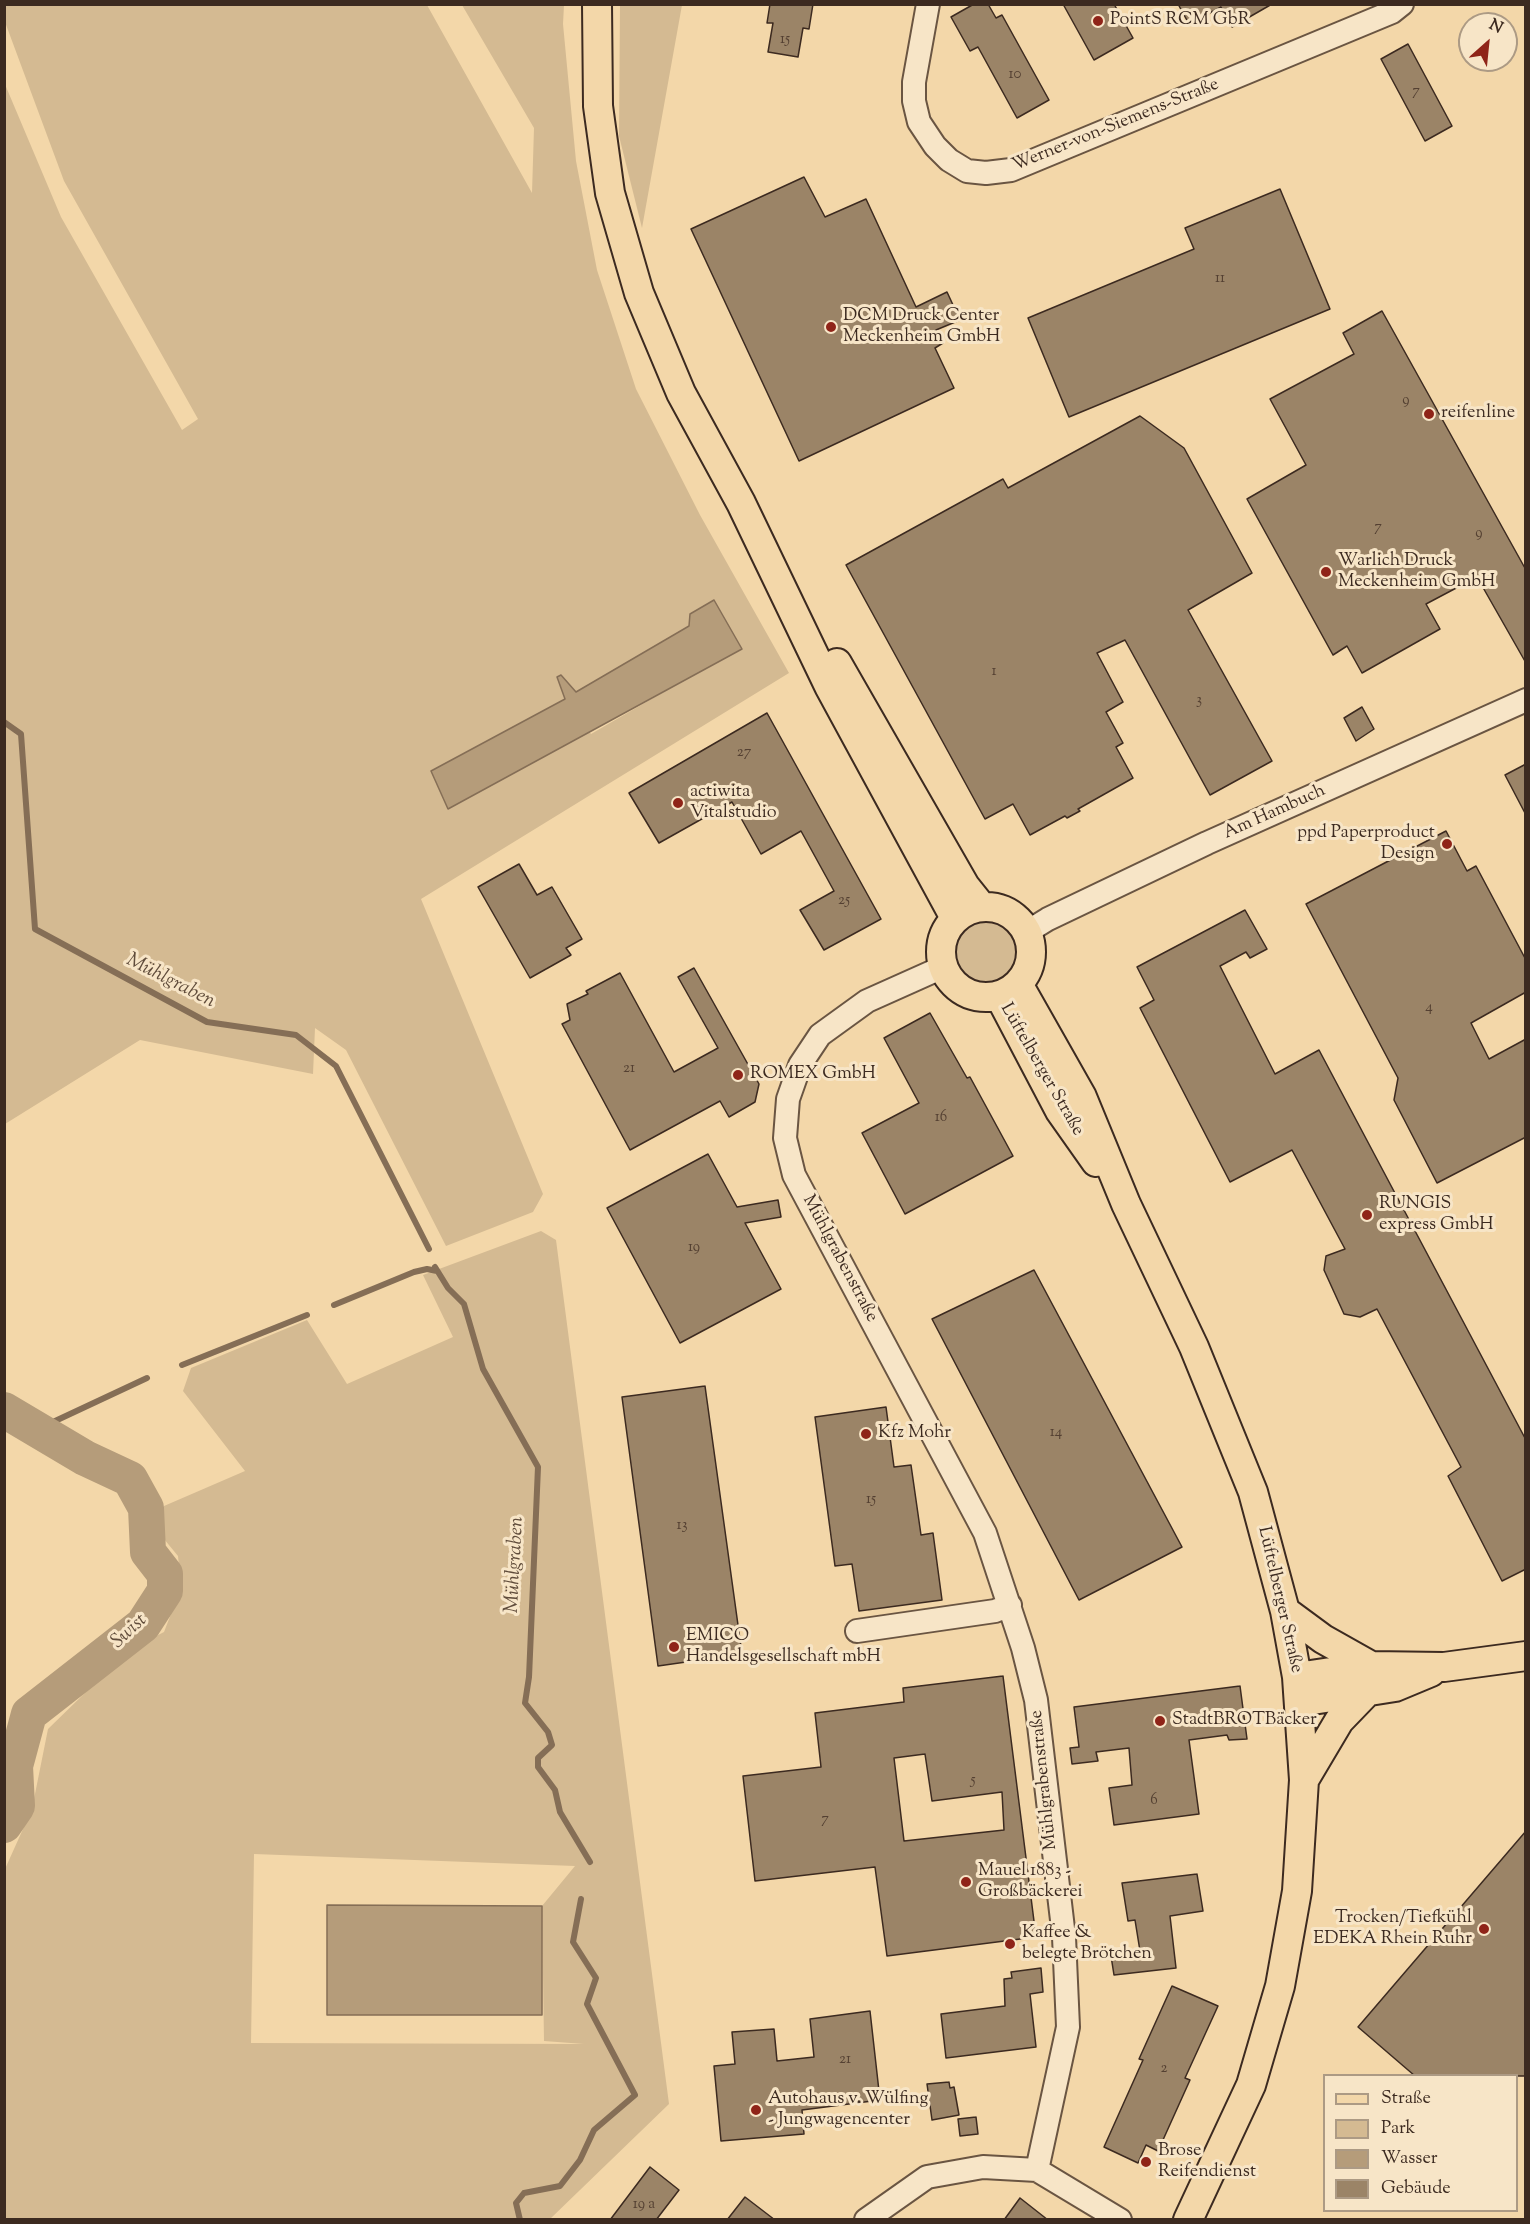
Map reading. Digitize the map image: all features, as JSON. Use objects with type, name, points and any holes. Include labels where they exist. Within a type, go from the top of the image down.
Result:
[{"type":"main road","points":[[597,4],[598,106],[613,204],[639,293],[681,393],[741,503],[845,676],[965,886],[981,906]]},
{"type":"main road","points":[[741,503],[829,686],[955,918]]},
{"type":"main road","points":[[981,906],[1008,912],[1019,920],[1027,932],[1031,959],[1009,989],[985,997],[966,992],[950,979],[943,967],[941,941],[946,928],[955,918],[981,906]]},
{"type":"main road","name":"Lüftelberger Straße","points":[[1009,989],[1060,1111],[1126,1204],[1194,1347],[1253,1492],[1285,1611],[1298,1689],[1304,1780],[1297,1891],[1280,1986],[1251,2085],[1188,2220]]},
{"type":"main road","points":[[1285,1611],[1323,1639],[1369,1679]]},
{"type":"main road","points":[[1298,1689],[1526,1656]]},
{"type":"main road","points":[[1304,1780],[1339,1721],[1369,1679]]},
{"type":"street","name":"Werner-von-Siemens-Straße","points":[[928,4],[914,82],[914,101],[919,122],[930,141],[949,160],[967,171],[986,172],[1011,170],[1392,12],[1402,4]]},
{"type":"street","name":"Am Hambuch","points":[[1027,932],[1048,919],[1207,843],[1526,700]]},
{"type":"street","name":"Mühlgrabenstraße","points":[[943,967],[867,1001],[820,1035],[800,1065],[788,1099],[784,1138],[794,1175],[977,1517],[1010,1605],[1036,1700],[1064,1938],[1068,2027],[1037,2170]]},
{"type":"street","points":[[857,1631],[995,1611],[1010,1605]]},
{"type":"street","points":[[866,2220],[927,2176],[983,2167],[1037,2170],[1120,2220]]},
{"type":"green space","points":[[5,5],[427,5],[532,193],[534,128],[462,5],[564,5],[563,24],[576,161],[597,270],[636,389],[700,515],[789,673],[421,899],[543,1194],[533,1212],[446,1246],[346,1050],[315,1028],[313,1074],[140,1040],[5,1124],[4,82],[61,217],[182,430],[198,419],[64,181],[5,22]],"holes":[[[690,626],[741,649],[591,734],[589,731],[448,809],[431,771],[565,699],[557,677],[561,675],[576,692]]]},
{"type":"green space","points":[[620,5],[682,5],[642,228],[619,136]]},
{"type":"green space","points":[[980,919],[992,919],[1009,928],[1016,939],[1018,951],[1016,963],[1009,974],[992,983],[980,983],[968,978],[959,969],[954,957],[954,945],[959,933],[968,924]]},
{"type":"green space","points":[[541,1231],[556,1240],[669,2104],[550,2219],[5,2220],[5,1869],[32,1809],[48,1729],[129,1650],[164,1632],[181,1588],[178,1556],[164,1539],[164,1506],[245,1471],[183,1391],[191,1368],[307,1320],[347,1384],[453,1337],[423,1275]],"holes":[[[254,1854],[575,1866],[542,1906],[544,2041],[584,2044],[251,2043]]]},
{"type":"water","points":[[714,600],[742,649],[448,809],[431,771],[565,699],[557,677],[561,675],[576,692],[689,626],[690,614]]},
{"type":"water","points":[[327,1905],[542,1906],[542,2015],[327,2015]]},
{"type":"building","points":[[770,4],[813,4],[809,29],[803,28],[798,57],[768,52],[773,23],[767,23]]},
{"type":"building","points":[[974,4],[988,4],[996,18],[1002,15],[1049,100],[1017,118],[978,47],[970,51],[951,17]]},
{"type":"building","name":"PointS RCM GbR","points":[[1063,4],[1114,4],[1133,38],[1094,60]]},
{"type":"building","points":[[1178,4],[1272,4],[1232,27],[1221,7],[1189,24]]},
{"type":"building","points":[[1408,44],[1452,126],[1425,141],[1381,59]]},
{"type":"building","name":"DCM Druck Center Meckenheim GmbH","points":[[804,177],[825,217],[866,199],[916,307],[947,292],[960,320],[936,330],[943,343],[935,348],[954,388],[799,461],[691,229]]},
{"type":"building","points":[[1280,189],[1330,309],[1069,417],[1028,318],[1194,249],[1185,228]]},
{"type":"building","points":[[1382,311],[1526,570],[1526,663],[1477,577],[1426,604],[1440,629],[1362,673],[1347,646],[1333,655],[1247,499],[1306,465],[1270,399],[1354,354],[1343,333]]},
{"type":"building","points":[[1140,416],[1184,448],[1252,573],[1188,610],[1272,761],[1210,795],[1125,640],[1097,653],[1123,702],[1106,712],[1123,743],[1116,747],[1133,778],[1078,809],[1080,811],[1067,818],[1065,816],[1030,835],[1013,804],[985,819],[846,565],[1003,479],[1008,488]]},
{"type":"building","points":[[1362,707],[1374,729],[1356,741],[1344,718]]},
{"type":"building","points":[[767,713],[881,919],[824,950],[800,910],[834,891],[801,831],[761,854],[732,802],[659,843],[629,793]]},
{"type":"building","points":[[1526,764],[1526,815],[1505,775]]},
{"type":"building","points":[[1446,831],[1467,871],[1476,866],[1526,960],[1526,992],[1471,1023],[1489,1059],[1526,1039],[1526,1137],[1437,1183],[1394,1100],[1398,1078],[1306,904]]},
{"type":"building","points":[[519,864],[537,895],[552,887],[582,939],[566,948],[571,955],[530,978],[478,887]]},
{"type":"building","name":"RUNGIS express GmbH","points":[[1245,910],[1267,949],[1250,958],[1246,952],[1220,966],[1275,1074],[1319,1050],[1526,1440],[1526,1569],[1502,1581],[1448,1476],[1461,1467],[1377,1309],[1360,1317],[1344,1314],[1324,1270],[1326,1256],[1345,1249],[1292,1150],[1230,1182],[1140,1008],[1154,1000],[1137,967]]},
{"type":"building","points":[[694,968],[759,1084],[755,1102],[729,1117],[720,1101],[630,1150],[562,1024],[570,1020],[567,1004],[588,994],[586,991],[620,973],[674,1072],[718,1048],[678,977]]},
{"type":"building","points":[[930,1013],[967,1078],[970,1077],[1013,1156],[905,1214],[862,1133],[919,1103],[884,1038]]},
{"type":"building","points":[[708,1154],[737,1207],[778,1200],[781,1217],[745,1223],[781,1289],[680,1343],[607,1208]]},
{"type":"building","points":[[1034,1270],[1182,1547],[1079,1600],[932,1319]]},
{"type":"building","points":[[705,1386],[742,1654],[658,1666],[622,1397]]},
{"type":"building","points":[[886,1407],[894,1467],[911,1465],[921,1535],[933,1533],[942,1600],[859,1611],[852,1564],[835,1566],[815,1417]]},
{"type":"building","points":[[1003,1676],[1036,1937],[887,1956],[875,1867],[755,1881],[743,1776],[821,1767],[815,1713],[904,1702],[903,1688]],"holes":[[[925,1754],[932,1801],[1002,1792],[1004,1830],[904,1841],[894,1758]]]},
{"type":"building","name":"StadtBROTBäcker","points":[[1240,1686],[1247,1739],[1229,1740],[1227,1735],[1189,1740],[1199,1814],[1114,1825],[1109,1788],[1132,1785],[1129,1748],[1096,1752],[1098,1761],[1072,1764],[1070,1748],[1079,1747],[1074,1707]]},
{"type":"building","name":"Trocken/Tiefkühl EDEKA Rhein Ruhr","points":[[1526,1831],[1526,2076],[1518,2076],[1518,2074],[1413,2074],[1358,2027]]},
{"type":"building","points":[[1197,1874],[1203,1911],[1170,1916],[1176,1968],[1114,1975],[1111,1956],[1140,1951],[1135,1920],[1128,1921],[1122,1883]]},
{"type":"building","points":[[1041,1968],[1043,1992],[1030,1994],[1036,2047],[946,2058],[941,2014],[1005,2006],[1004,1979],[1012,1978],[1011,1972]]},
{"type":"building","points":[[1172,1986],[1218,2006],[1185,2078],[1190,2080],[1158,2151],[1146,2145],[1138,2163],[1104,2147],[1143,2060],[1139,2059]]},
{"type":"building","points":[[870,2011],[880,2100],[802,2110],[804,2134],[721,2141],[714,2066],[735,2064],[732,2032],[774,2029],[777,2061],[814,2057],[810,2019]]},
{"type":"building","points":[[949,2082],[950,2088],[954,2087],[959,2115],[932,2120],[927,2084]]},
{"type":"building","points":[[976,2117],[978,2134],[960,2136],[958,2119]]},
{"type":"building","points":[[650,2167],[679,2190],[656,2220],[610,2220]]},
{"type":"building","points":[[745,2197],[775,2220],[727,2220]]},
{"type":"building","points":[[1020,2198],[1048,2220],[1004,2220]]},
{"type":"waterway","name":"Mühlgraben","points":[[4,722],[21,734],[35,929],[207,1022],[296,1035],[336,1066],[429,1249]]},
{"type":"waterway","name":"Mühlgraben","points":[[435,1267],[448,1288],[464,1304],[483,1369],[538,1467],[529,1677],[525,1703],[548,1732],[552,1745],[538,1758],[538,1767],[555,1790],[560,1812],[590,1862]]},
{"type":"waterway","points":[[334,1305],[414,1272],[427,1269],[437,1271]]},
{"type":"waterway","points":[[182,1365],[307,1315]]},
{"type":"waterway","points":[[38,1429],[147,1378]]},
{"type":"waterway","name":"Swist","points":[[4,1410],[85,1458],[130,1479],[146,1508],[148,1552],[165,1574],[165,1591],[143,1625],[29,1714],[15,1766],[17,1806],[4,1825]]},
{"type":"waterway","name":"Mühlgraben","points":[[520,2220],[516,2203],[524,2193],[560,2186],[580,2160],[594,2130],[635,2095],[587,2004],[596,1978],[573,1942],[581,1899]]},
{"type":"place","name":"PointS RCM GbR","points":[[1098,21]]},
{"type":"place","name":"DCM Druck Center Meckenheim GmbH","points":[[831,327]]},
{"type":"place","name":"reifenline","points":[[1429,414]]},
{"type":"place","name":"Warlich Druck Meckenheim GmbH","points":[[1326,572]]},
{"type":"place","name":"actiwita Vitalstudio","points":[[678,803]]},
{"type":"place","name":"ppd Paperproduct Design","points":[[1447,844]]},
{"type":"place","name":"ROMEX GmbH","points":[[738,1075]]},
{"type":"place","name":"RUNGIS express GmbH","points":[[1367,1215]]},
{"type":"place","name":"Kfz Mohr","points":[[866,1434]]},
{"type":"place","name":"EMICO Handelsgesellschaft mbH","points":[[674,1647]]},
{"type":"place","name":"StadtBROTBäcker","points":[[1160,1721]]},
{"type":"place","name":"Mauel 1883 - Großbäckerei","points":[[966,1882]]},
{"type":"place","name":"Trocken/Tiefkühl EDEKA Rhein Ruhr","points":[[1484,1929]]},
{"type":"place","name":"Kaffee & belegte Brötchen","points":[[1010,1944]]},
{"type":"place","name":"Autohaus v. Wülfing - Jungwagencenter","points":[[756,2110]]},
{"type":"place","name":"Brose Reifendienst","points":[[1146,2162]]}]
